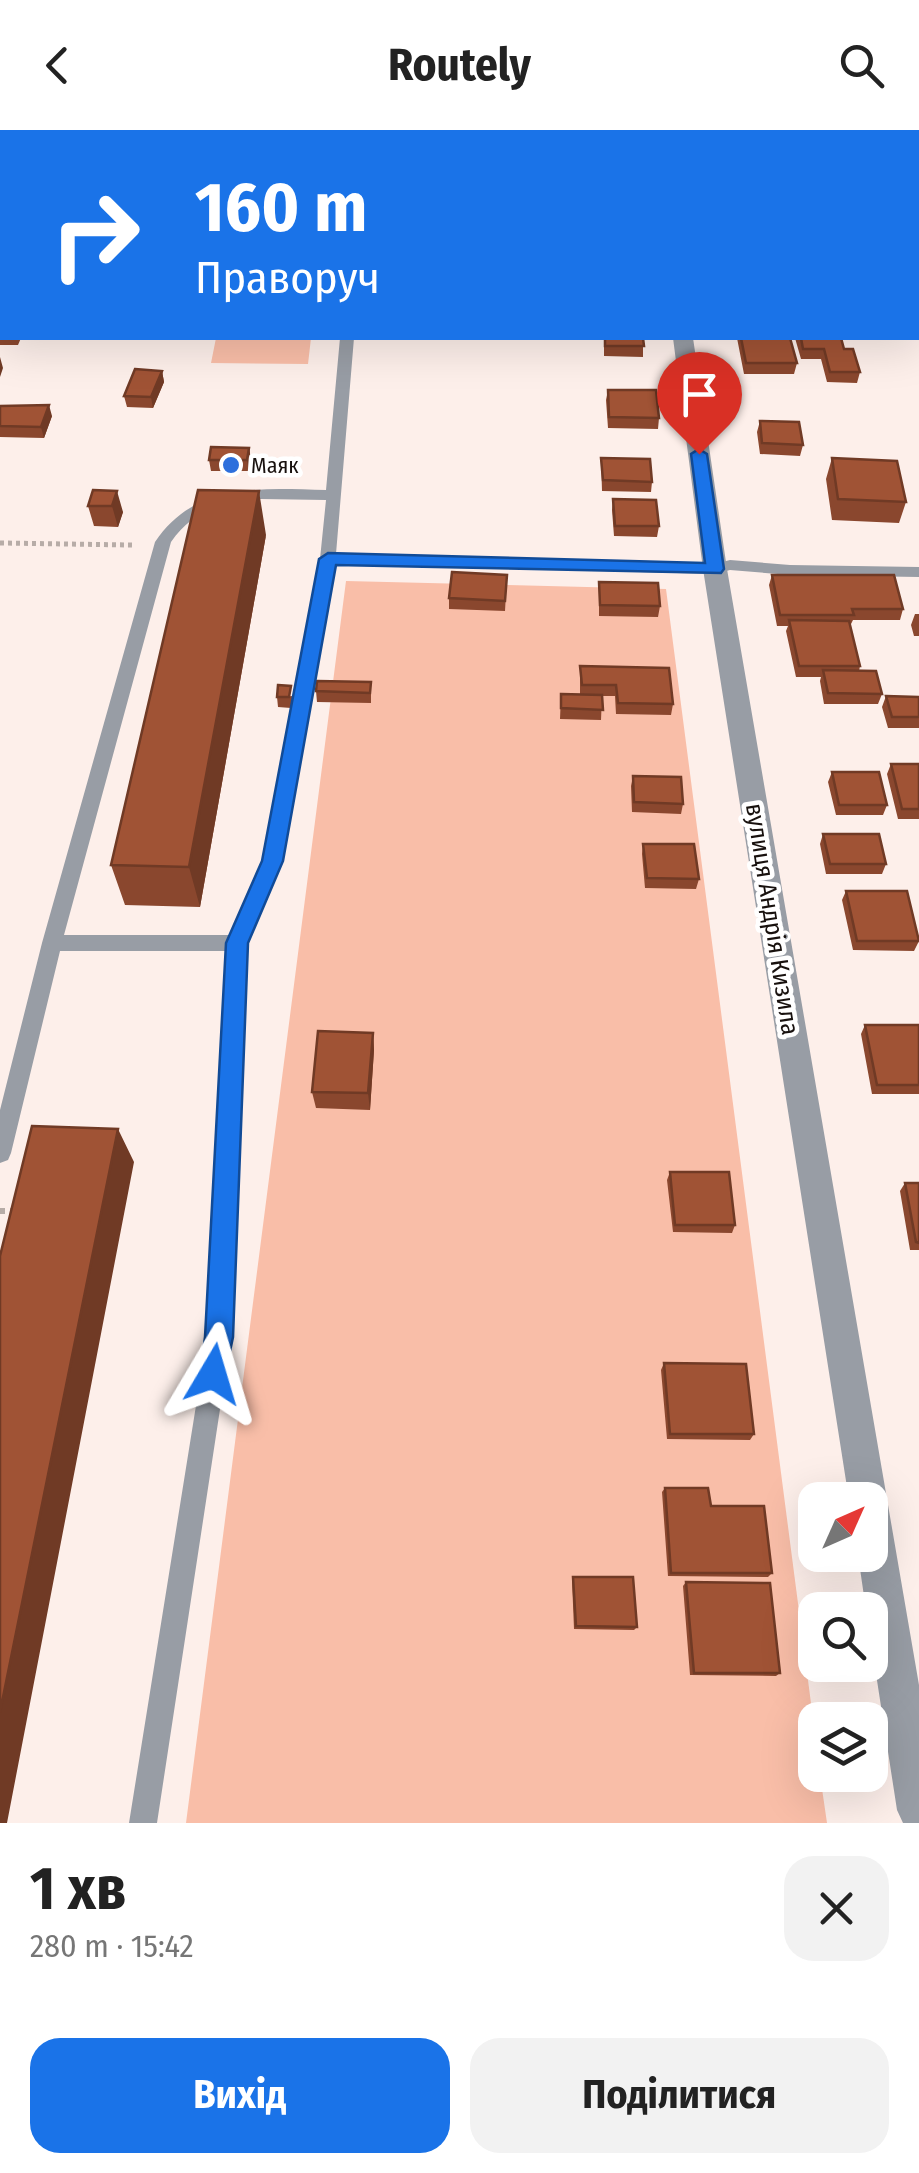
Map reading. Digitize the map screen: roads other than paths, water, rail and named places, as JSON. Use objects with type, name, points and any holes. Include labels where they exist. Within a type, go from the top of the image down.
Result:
[{"type":"street","name":"вулиця Андрія Кизила","points":[[683,340],[715,569],[865,1482]]},
{"type":"street","points":[[880,1572],[919,1810]]},
{"type":"lane","points":[[143,1823],[219,1337],[237,943],[272,861],[328,559],[347,340]]},
{"type":"lane","points":[[0,1153],[52,943],[163,542],[172,524],[189,510],[223,500],[256,495],[331,495]]},
{"type":"lane","points":[[328,559],[715,569],[730,564],[790,570],[919,572]]},
{"type":"lane","points":[[52,943],[237,943]]},
{"type":"place","name":"Маяк","points":[[231,465]]}]
